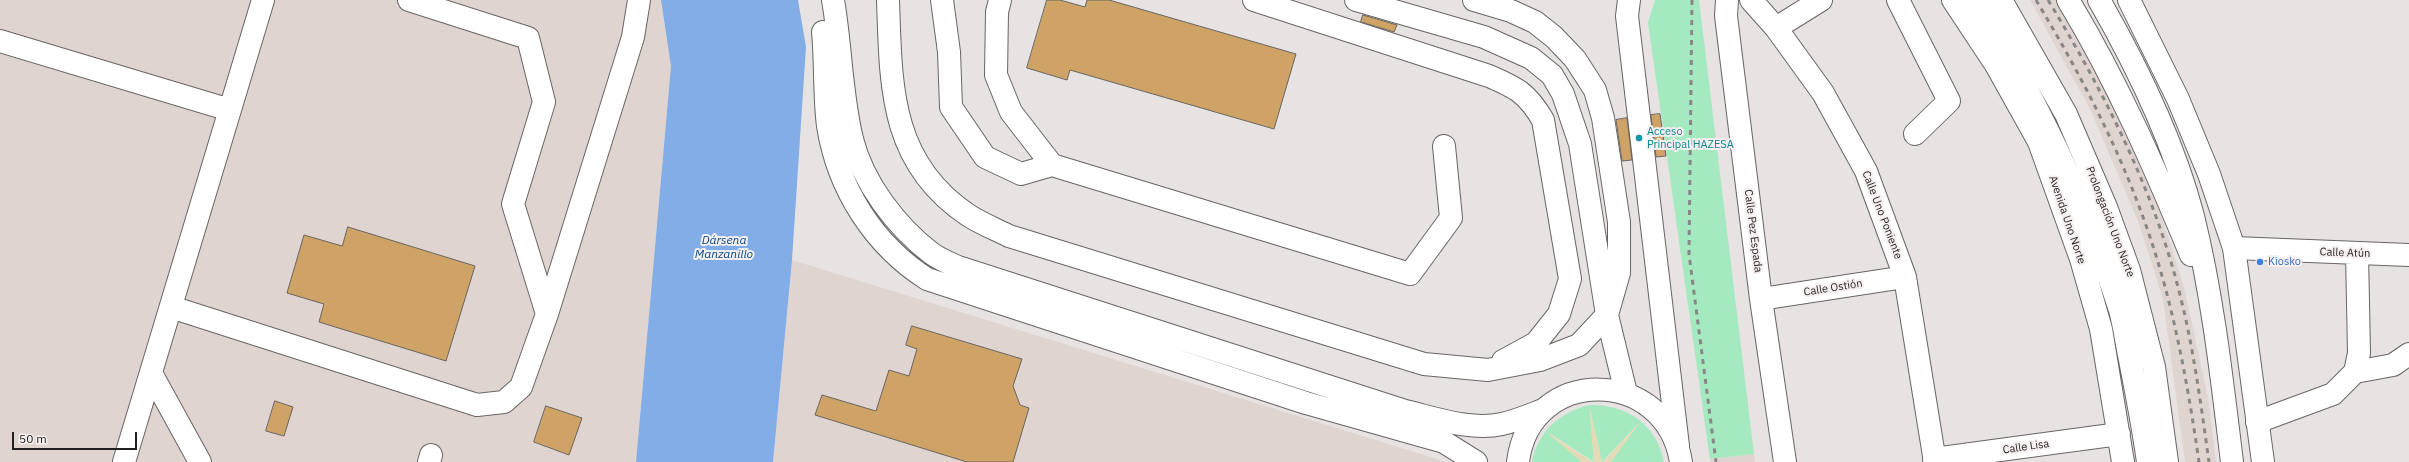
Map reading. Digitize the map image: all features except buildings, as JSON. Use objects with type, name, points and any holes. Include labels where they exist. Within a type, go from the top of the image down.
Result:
[{"type":"street","points":[[124,462],[263,0]]},
{"type":"street","points":[[409,0],[528,38],[544,102],[513,204],[547,314]]},
{"type":"street","points":[[170,307],[477,405],[504,402],[520,387],[547,314],[633,37],[639,0]]},
{"type":"street","points":[[818,0],[826,59],[828,124],[840,171],[852,198],[879,239],[910,268],[927,279],[1306,403],[1444,442],[1476,462]]},
{"type":"street","points":[[833,0],[853,141],[870,181],[884,202],[911,236],[932,254],[958,268],[1405,411],[1455,422],[1478,425],[1500,424],[1543,410]]},
{"type":"street","points":[[888,0],[890,63],[896,108],[909,149],[934,186],[968,215],[1009,236],[1424,364],[1488,370],[1540,360],[1579,345],[1607,315],[1619,273],[1619,222],[1604,118],[1595,90],[1575,59],[1554,37],[1535,22],[1511,11],[1474,0]]},
{"type":"street","points":[[942,0],[949,52],[951,107],[985,157],[1021,174],[1052,165],[1410,274],[1451,218],[1444,146]]},
{"type":"street","points":[[1000,0],[997,12],[996,75],[1011,112],[1052,165]]},
{"type":"street","points":[[1254,0],[1489,76],[1512,86],[1532,101],[1543,120],[1570,279],[1559,314],[1536,343],[1488,370]]},
{"type":"street","points":[[1356,0],[1484,37],[1531,58],[1552,75],[1563,94],[1580,144],[1607,315],[1626,393]]},
{"type":"street","points":[[1629,0],[1627,16],[1680,454]]},
{"type":"street","points":[[1726,8],[1742,0]]},
{"type":"street","name":"Calle Uno Poniente","points":[[1751,0],[1776,28],[1823,93],[1866,171],[1905,277],[1934,461]]},
{"type":"street","points":[[1776,28],[1821,0]]},
{"type":"street","points":[[1898,0],[1949,101],[1915,134]]},
{"type":"street","name":"Avenida Uno Norte","points":[[1953,0],[1996,65],[2039,142],[2081,259],[2099,322],[2123,462]]},
{"type":"street","points":[[1978,0],[2023,78],[2058,147],[2091,225],[2120,312],[2141,412],[2148,462]]},
{"type":"street","name":"Prolongación Uno Norte","points":[[2001,0],[2066,114],[2106,207],[2129,270],[2154,367],[2167,462]]},
{"type":"street","points":[[2068,0],[2091,38],[2136,130],[2210,303]]},
{"type":"street","points":[[2099,0],[2130,55],[2165,132],[2192,216],[2210,303],[2232,462]]},
{"type":"street","points":[[2129,0],[2143,25]]},
{"type":"street","points":[[2133,0],[2209,174],[2234,248],[2263,462]]},
{"type":"street","name":"Calle Pez Espada","points":[[1726,8],[1761,299],[1784,462]]},
{"type":"street","points":[[0,41],[230,110]]},
{"type":"street","name":"Calle Atún","points":[[2234,248],[2409,256]]},
{"type":"street","points":[[2257,422],[2333,394],[2355,372],[2359,353],[2357,253]]},
{"type":"street","name":"Calle Ostión","points":[[1761,299],[1905,277]]},
{"type":"street","points":[[2355,372],[2393,365],[2409,354]]},
{"type":"street","points":[[151,373],[200,462]]},
{"type":"street","points":[[1518,462],[1520,449],[1528,428],[1543,410],[1561,397],[1582,390],[1605,388],[1626,393],[1649,405],[1667,423],[1680,454]]},
{"type":"street","name":"Calle Lisa","points":[[1934,461],[2119,434]]},
{"type":"shaded area","points":[[0,0],[661,0],[671,66],[636,462],[0,462]]},
{"type":"shaded area","points":[[2030,0],[2056,0],[2112,101],[2161,214],[2185,291],[2209,403],[2216,462],[2185,462],[2163,299],[2138,221],[2090,109]]},
{"type":"shaded area","points":[[792,260],[1437,459],[1444,462],[773,462]]},
{"type":"shaded area","points":[[1754,454],[1755,462],[1710,462],[1710,459]]},
{"type":"green space","points":[[1655,0],[1699,0],[1754,454],[1710,459],[1648,23]]},
{"type":"green space","points":[[1589,405],[1615,408],[1638,419],[1655,437],[1664,462],[1611,462],[1638,424],[1602,462],[1590,410],[1594,462],[1549,433],[1582,462],[1532,462],[1539,441],[1545,432],[1559,418],[1578,408]]},
{"type":"sand","points":[[1589,405],[1602,462],[1594,462]]},
{"type":"sand","points":[[1641,421],[1611,462],[1603,462]]},
{"type":"sand","points":[[1545,431],[1593,462],[1582,462]]},
{"type":"water","name":"Dársena Manzanillo","points":[[661,0],[798,0],[806,47],[792,260],[773,462],[636,462],[671,66]]},
{"type":"railway","points":[[1692,0],[1689,254],[1716,462]]},
{"type":"railway","points":[[2036,0],[2095,106],[2120,160],[2143,217],[2170,307],[2184,369],[2199,462]]},
{"type":"railway","points":[[2048,0],[2108,106],[2142,180],[2156,218],[2169,256],[2185,316],[2197,378],[2209,462]]},
{"type":"place","name":"Acceso Principal HAZESA","points":[[1639,138]]},
{"type":"place","name":"Kiosko","points":[[2260,262]]}]
